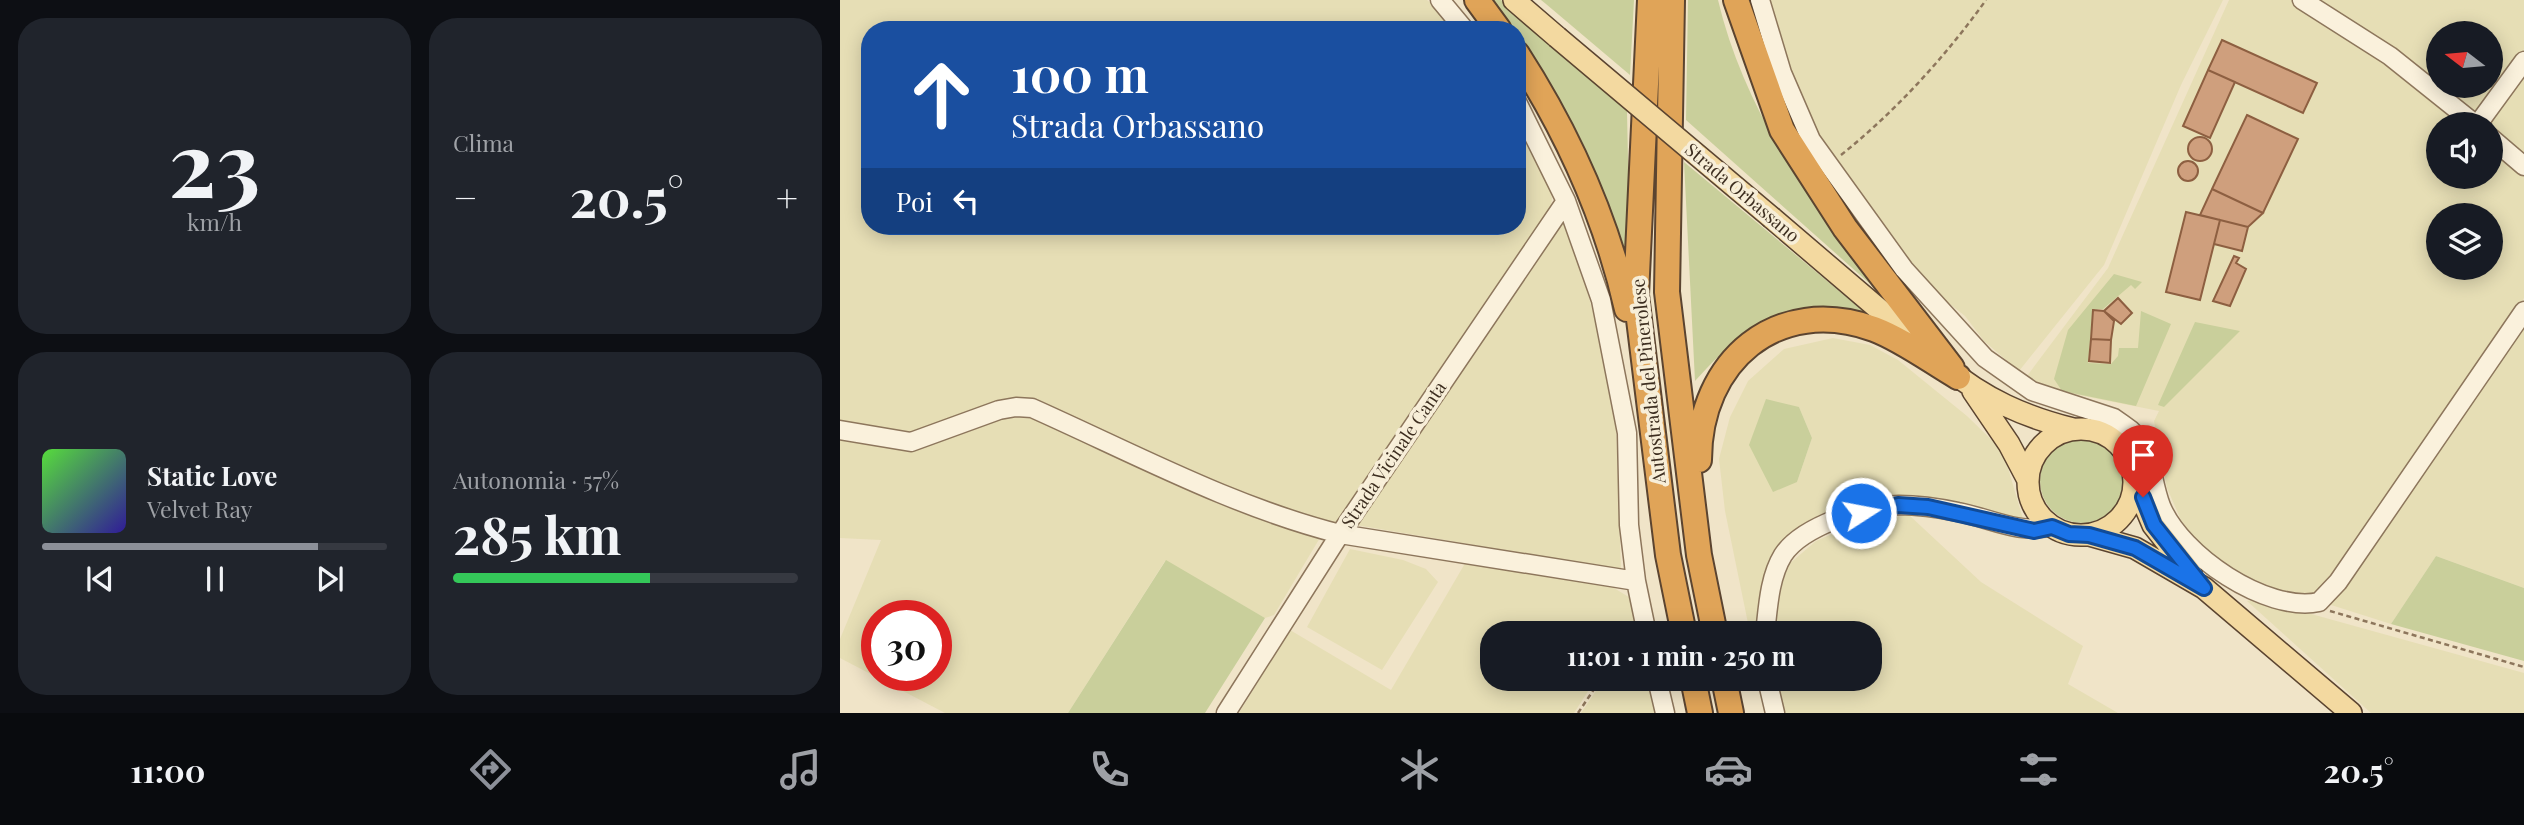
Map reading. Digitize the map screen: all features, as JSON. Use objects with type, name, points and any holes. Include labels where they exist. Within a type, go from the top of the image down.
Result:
[{"type":"highway","points":[[1477,0],[1492,21]]},
{"type":"highway","name":"Autostrada del Pinerolese","points":[[1650,0],[1636,295],[1668,555],[1681,621]]},
{"type":"highway","name":"Autostrada del Pinerolese","points":[[1672,0],[1667,292],[1699,555],[1712,621]]},
{"type":"highway","points":[[1735,0],[1782,130],[1845,228],[1964,382]]},
{"type":"highway","points":[[1526,70],[1572,149],[1600,217],[1622,286],[1635,345],[1668,555]]},
{"type":"highway","points":[[1699,555],[1699,435],[1709,395],[1735,357],[1774,327],[1832,319],[1875,330],[1964,382]]},
{"type":"highway","points":[[1695,691],[1700,713]]},
{"type":"highway","points":[[1726,691],[1731,713]]},
{"type":"main road","name":"Strada Orbassano","points":[[1514,0],[1964,382],[2028,416],[2073,429],[2120,433]]},
{"type":"main road","name":"Strada Orbassano","points":[[1964,382],[2010,444],[2028,480],[2043,529]]},
{"type":"main road","points":[[2028,480],[2032,462],[2041,447],[2056,435],[2073,429]]},
{"type":"main road","points":[[2120,433],[2134,480],[2154,525],[2204,588]]},
{"type":"main road","points":[[2086,541],[2107,529],[2122,516],[2132,499],[2134,480]]},
{"type":"main road","points":[[2043,529],[2069,534],[2086,541],[2135,548],[2204,588],[2351,713]]},
{"type":"street","points":[[1440,0],[1458,21]]},
{"type":"street","points":[[1760,0],[1782,74],[1811,140],[1904,270],[1985,358],[2032,391],[2087,407],[2120,433],[2139,435],[2145,446],[2161,506],[2179,535],[2215,569],[2248,588],[2306,605],[2319,602],[2338,582],[2524,311]]},
{"type":"street","points":[[2302,0],[2390,56],[2462,112]]},
{"type":"street","points":[[2486,112],[2524,61]]},
{"type":"street","points":[[1526,120],[1566,201],[1601,300],[1627,433],[1629,526],[1644,621]]},
{"type":"street","points":[[2503,148],[2524,166]]},
{"type":"street","name":"Strada Vicinale Canta","points":[[1226,713],[1340,534],[1566,201]]},
{"type":"street","points":[[840,430],[911,442],[999,410],[1032,408],[1259,509],[1340,534],[1636,582]]},
{"type":"street","points":[[1767,621],[1775,573],[1784,555],[1804,534],[1819,527],[1877,508],[1898,505],[1958,512],[2043,529]]},
{"type":"street","points":[[2230,610],[2248,588]]},
{"type":"street","points":[[1660,691],[1665,713]]},
{"type":"street","points":[[1770,691],[1775,713]]},
{"type":"path","points":[[1827,161],[1840,156],[1872,131],[1958,40],[1986,0]]},
{"type":"path","points":[[2043,529],[2048,538],[2086,541]]},
{"type":"path","points":[[2306,605],[2524,667]]},
{"type":"path","points":[[1578,713],[1593,691]]},
{"type":"shaded area","points":[[840,0],[1427,0],[1449,21],[861,21],[861,235],[1526,235],[1526,132],[1547,177],[1552,198],[1550,213],[1347,512],[1334,525],[1247,497],[1040,405],[905,434],[840,424]]},
{"type":"shaded area","points":[[1770,0],[2223,0],[2181,85],[2104,265],[2019,371],[1984,341],[1965,316],[1931,289],[1818,133],[1795,90]]},
{"type":"shaded area","points":[[2229,0],[2295,0],[2365,46],[2426,94],[2426,98],[2431,98],[2449,112],[2426,112],[2426,189],[2503,189],[2503,158],[2524,176],[2524,298],[2320,595],[2299,598],[2265,588],[2230,572],[2199,546],[2181,520],[2167,488],[2154,421],[2159,411],[2043,388],[2027,376],[2108,268]]},
{"type":"shaded area","points":[[2314,0],[2524,0],[2524,49],[2503,78],[2503,21],[2426,21],[2426,82]]},
{"type":"shaded area","points":[[2524,71],[2524,160],[2503,141],[2503,112],[2495,112]]},
{"type":"shaded area","points":[[2447,98],[2488,98],[2478,112],[2466,112]]},
{"type":"shaded area","points":[[1565,212],[1607,362],[1616,425],[1621,570],[1356,525]]},
{"type":"shaded area","points":[[2524,322],[2524,588],[2436,556],[2391,624],[2328,604]]},
{"type":"shaded area","points":[[1833,338],[1870,345],[1898,360],[1967,416],[2003,451],[2023,519],[1918,500],[1791,536],[1763,621],[1748,621],[1725,511],[1719,459],[1730,417],[1748,381],[1784,349]],"holes":[[[1799,407],[1812,438],[1797,482]]]},
{"type":"shaded area","points":[[1026,413],[1321,536],[1274,615],[1265,618],[1165,561],[1068,713],[945,713],[903,691],[952,691],[952,600],[861,600],[861,669],[840,658],[840,639],[881,540],[840,538],[840,436],[912,448],[999,417]]},
{"type":"shaded area","points":[[1909,515],[1981,582],[2083,646],[2068,684],[2118,713],[1783,713],[1778,691],[1882,691],[1882,621],[1774,621],[1788,565],[1816,541],[1860,522]]},
{"type":"shaded area","points":[[1350,549],[1403,560],[1426,569],[1438,582],[1382,670],[1307,627]]},
{"type":"shaded area","points":[[1467,560],[1604,582],[1632,599],[1636,621],[1480,621],[1480,691],[1588,691],[1574,713],[1239,713],[1290,630],[1391,690]]},
{"type":"shaded area","points":[[2257,599],[2524,673],[2524,713],[2371,713],[2247,601]]},
{"type":"shaded area","points":[[1596,691],[1653,691],[1658,713],[1581,713]]},
{"type":"green space","points":[[1489,0],[1501,0],[1525,21],[1505,21]]},
{"type":"green space","points":[[1541,0],[1634,0],[1630,75],[1546,4]]},
{"type":"green space","points":[[1688,0],[1718,0],[1730,40],[1762,117],[1828,224],[1878,291],[1686,120]]},
{"type":"green space","points":[[1526,22],[1627,111],[1630,257],[1626,259],[1591,172],[1565,117],[1526,50]]},
{"type":"green space","points":[[1684,162],[1874,320],[1816,312],[1793,313],[1773,318],[1736,340],[1695,381]]},
{"type":"green space","points":[[2114,274],[2142,282],[2135,289],[2131,285],[2103,309],[2093,309],[2088,363],[2111,364],[2118,356],[2119,348],[2138,348],[2141,311],[2171,324],[2136,406],[2062,391],[2054,379],[2068,330]]},
{"type":"green space","points":[[2195,322],[2240,331],[2164,407],[2158,405]]},
{"type":"green space","points":[[1766,399],[1799,407],[1812,438],[1797,482],[1773,492],[1749,445]]},
{"type":"green space","points":[[2082,439],[2098,442],[2112,451],[2121,465],[2124,481],[2121,497],[2112,511],[2098,520],[2082,523],[2066,520],[2052,511],[2043,497],[2040,481],[2043,465],[2052,451],[2066,442]]},
{"type":"green space","points":[[2436,556],[2524,588],[2524,661],[2391,624]]},
{"type":"green space","points":[[1166,560],[1265,618],[1205,713],[1068,713]]},
{"type":"building","points":[[2222,40],[2317,83],[2303,113],[2208,70]]},
{"type":"building","points":[[2208,70],[2235,82],[2210,138],[2183,126]]},
{"type":"building","points":[[2247,115],[2298,139],[2263,213],[2212,189]]},
{"type":"building","points":[[2200,137],[2211,144],[2212,149],[2205,160],[2200,161],[2189,154],[2188,149],[2195,138]]},
{"type":"building","points":[[2184,161],[2192,161],[2198,171],[2192,181],[2184,181],[2178,175],[2178,167]]},
{"type":"building","points":[[2212,189],[2263,213],[2248,227],[2200,215]]},
{"type":"building","points":[[2186,212],[2220,220],[2200,300],[2166,292]]},
{"type":"building","points":[[2220,220],[2248,227],[2242,251],[2214,244]]},
{"type":"building","points":[[2234,256],[2239,258],[2236,263],[2246,269],[2230,306],[2213,301]]},
{"type":"building","points":[[2118,298],[2132,313],[2121,324],[2104,311]]},
{"type":"building","points":[[2093,310],[2104,311],[2114,321],[2111,340],[2091,339]]},
{"type":"building","points":[[2091,339],[2111,340],[2110,363],[2089,361]]},
{"type":"route","points":[[1861,513],[1898,505],[1928,507],[1976,516],[2013,528],[2034,531],[2052,527],[2069,534],[2089,535],[2135,548],[2204,588],[2168,546],[2154,525],[2143,497]]}]
